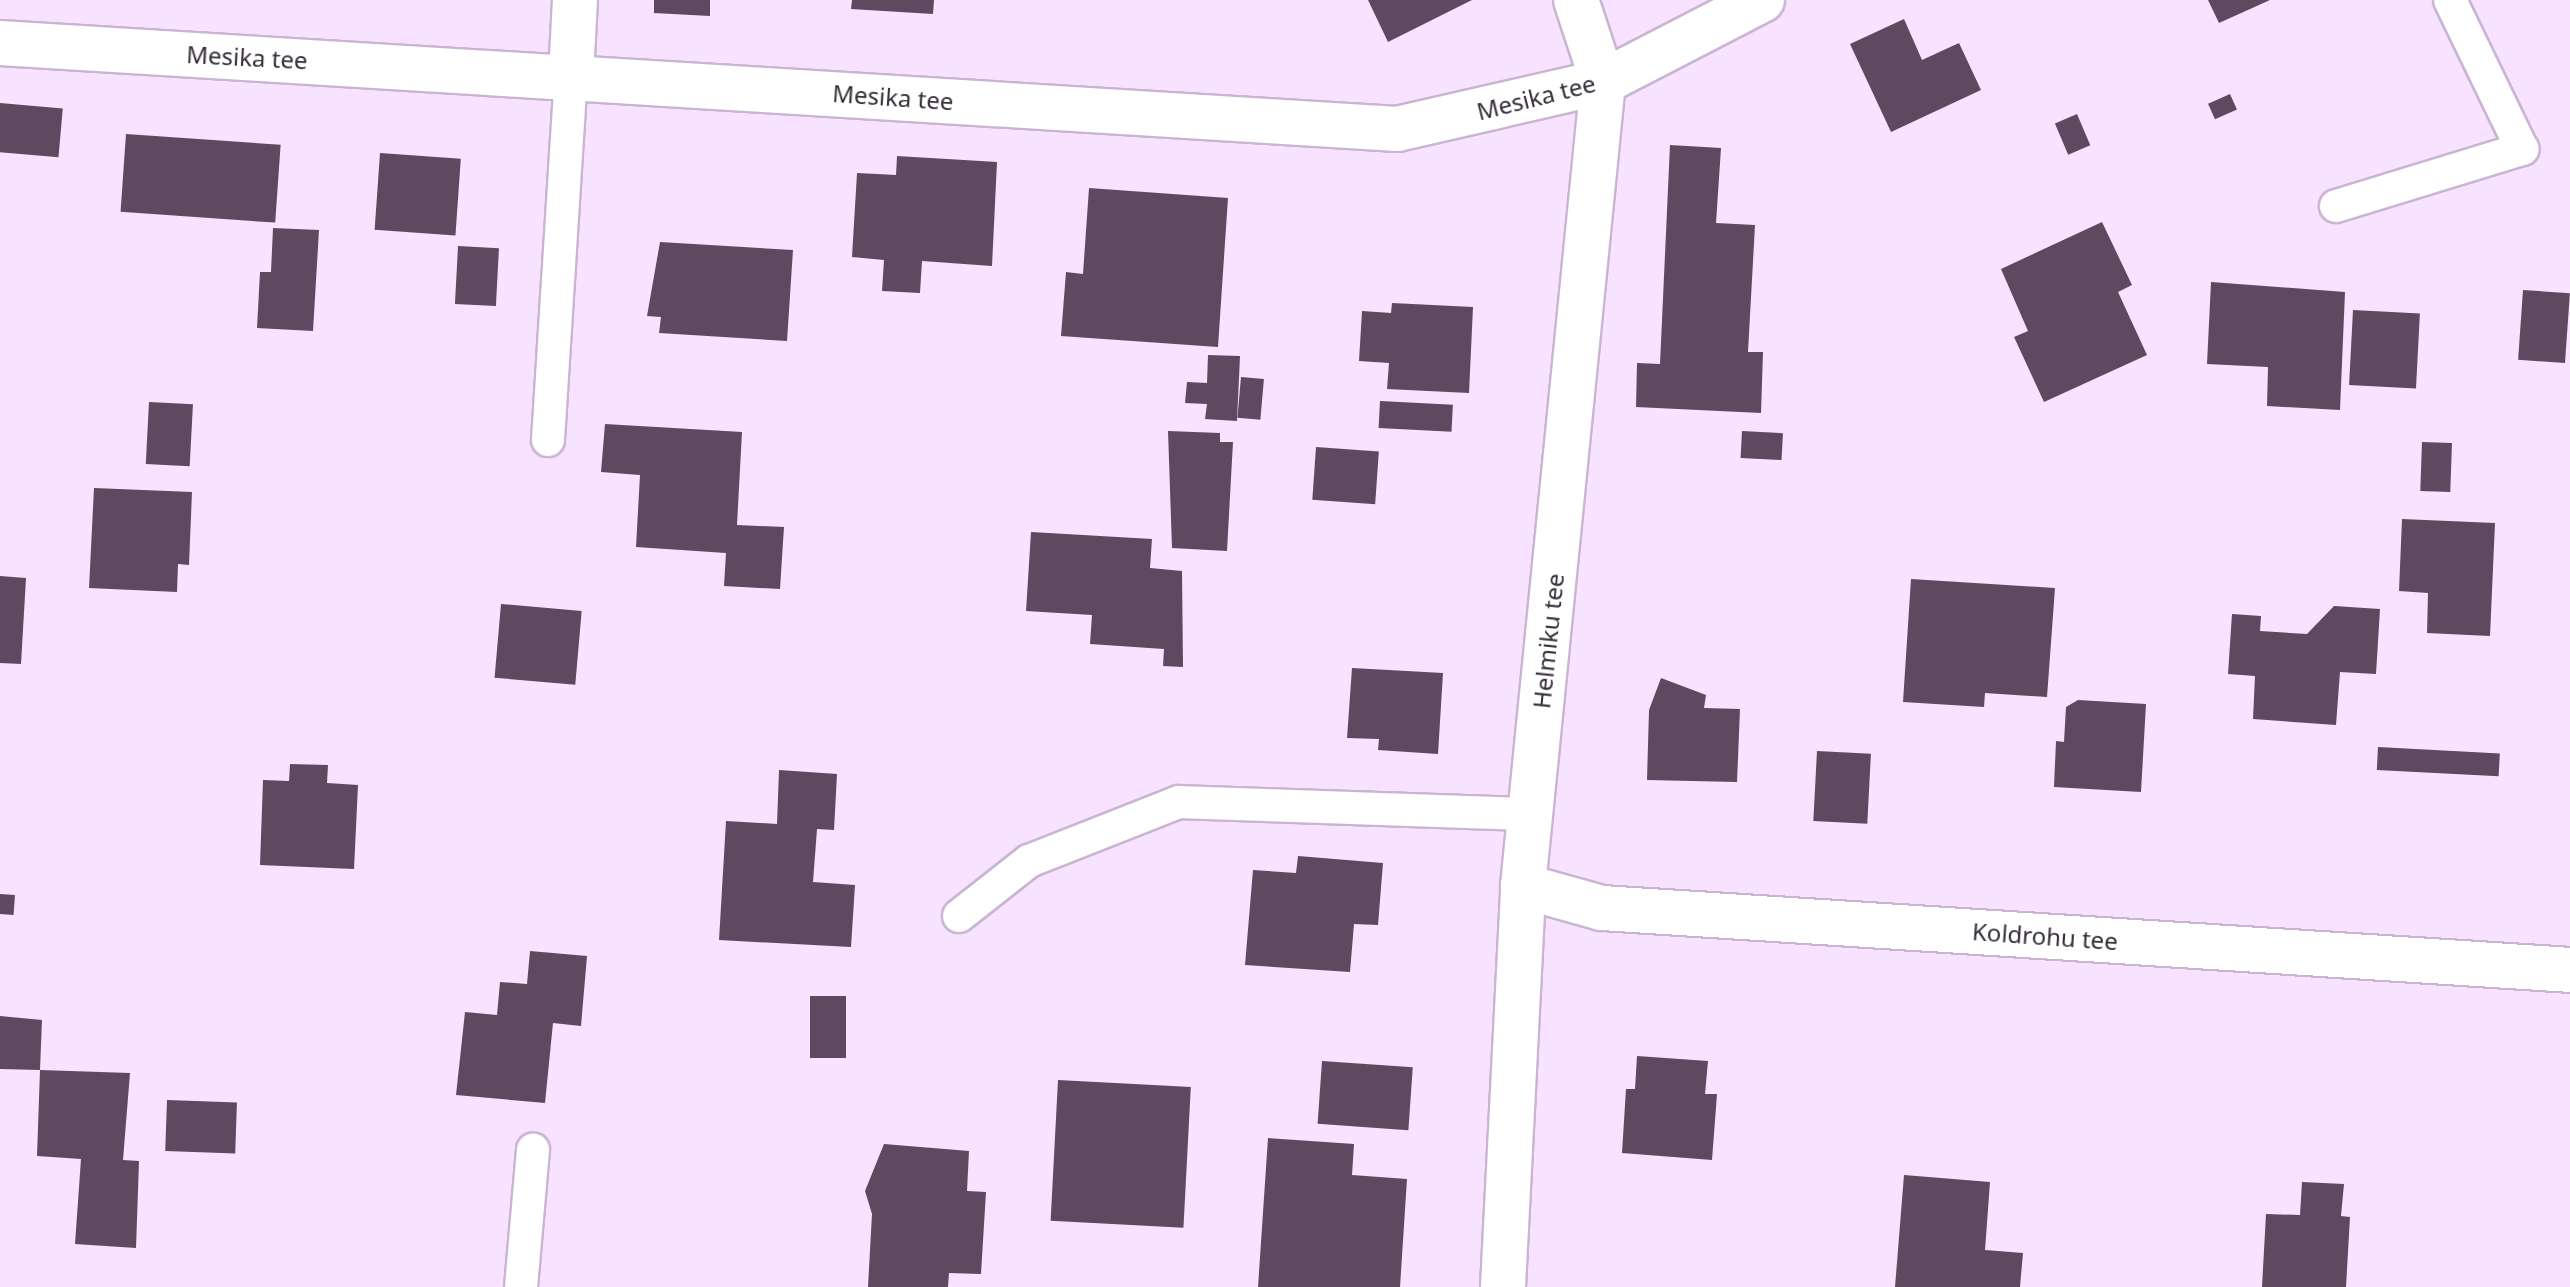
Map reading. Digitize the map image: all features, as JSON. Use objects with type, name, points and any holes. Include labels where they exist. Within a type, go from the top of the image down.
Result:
[{"type":"street","points":[[571,76],[575,0]]},
{"type":"street","name":"Helmiku tee","points":[[1503,1287],[1523,886],[1603,82],[1576,0]]},
{"type":"street","name":"Mesika tee","points":[[0,43],[1397,129],[1603,82],[1762,0]]},
{"type":"street","name":"Koldrohu tee","points":[[1523,886],[1602,908],[2570,970]]},
{"type":"lane","points":[[2336,206],[2522,149],[2450,0]]},
{"type":"lane","points":[[548,440],[571,76]]},
{"type":"lane","points":[[959,916],[1029,861],[1179,802],[1531,814]]},
{"type":"lane","points":[[521,1287],[533,1150]]},
{"type":"building","points":[[654,0],[710,0],[710,16],[654,13]]},
{"type":"building","points":[[852,0],[934,0],[933,14],[851,9]]},
{"type":"building","points":[[1368,0],[1472,0],[1388,42]]},
{"type":"building","points":[[2208,0],[2270,0],[2219,23]]},
{"type":"building","points":[[1904,19],[1922,60],[1959,43],[1981,90],[1891,132],[1850,44]]},
{"type":"building","points":[[2230,94],[2237,110],[2215,119],[2208,104]]},
{"type":"building","points":[[0,103],[63,108],[58,157],[0,152]]},
{"type":"building","points":[[2077,114],[2090,145],[2068,155],[2055,123]]},
{"type":"building","points":[[126,134],[281,145],[275,223],[121,212]]},
{"type":"building","points":[[1670,145],[1721,148],[1716,223],[1755,225],[1748,352],[1763,352],[1761,413],[1636,407],[1637,363],[1660,364]]},
{"type":"building","points":[[380,153],[461,159],[455,235],[375,230]]},
{"type":"building","points":[[897,156],[997,162],[992,266],[922,261],[920,293],[882,291],[884,260],[852,257],[857,173],[896,175]]},
{"type":"building","points":[[1089,188],[1228,198],[1218,347],[1061,336],[1066,272],[1083,274]]},
{"type":"building","points":[[2102,222],[2132,285],[2118,292],[2147,355],[2044,402],[2014,337],[2028,331],[2001,269]]},
{"type":"building","points":[[273,228],[319,230],[313,331],[257,328],[260,272],[271,272]]},
{"type":"building","points":[[660,242],[793,250],[787,341],[659,333],[661,317],[647,316]]},
{"type":"building","points":[[458,246],[499,248],[496,306],[455,304]]},
{"type":"building","points":[[2211,282],[2345,292],[2340,410],[2267,406],[2268,367],[2207,364]]},
{"type":"building","points":[[2523,290],[2570,293],[2565,363],[2518,360]]},
{"type":"building","points":[[1392,303],[1473,307],[1469,393],[1387,389],[1389,363],[1359,361],[1362,311],[1391,313]]},
{"type":"building","points":[[2353,310],[2420,314],[2416,388],[2349,385]]},
{"type":"building","points":[[1208,355],[1240,356],[1237,421],[1205,419],[1207,404],[1185,403],[1187,382],[1207,383]]},
{"type":"building","points":[[1241,377],[1264,379],[1260,420],[1237,418]]},
{"type":"building","points":[[1380,401],[1453,405],[1451,432],[1379,428]]},
{"type":"building","points":[[149,402],[193,404],[190,466],[146,464]]},
{"type":"building","points":[[605,424],[742,432],[737,525],[784,527],[780,589],[724,586],[726,553],[636,547],[640,475],[601,472]]},
{"type":"building","points":[[1168,431],[1220,433],[1220,442],[1233,442],[1227,551],[1172,548]]},
{"type":"building","points":[[1742,431],[1783,433],[1782,460],[1741,458]]},
{"type":"building","points":[[2422,442],[2452,443],[2450,492],[2420,491]]},
{"type":"building","points":[[1316,447],[1379,451],[1375,504],[1312,500]]},
{"type":"building","points":[[94,488],[192,492],[189,565],[178,564],[177,592],[89,588]]},
{"type":"building","points":[[2402,519],[2495,523],[2490,636],[2427,633],[2428,593],[2399,591]]},
{"type":"building","points":[[1031,532],[1152,539],[1150,568],[1182,571],[1183,667],[1163,666],[1164,649],[1090,644],[1092,615],[1026,611]]},
{"type":"building","points":[[0,576],[26,578],[21,664],[0,663]]},
{"type":"building","points":[[1911,579],[2055,588],[2047,697],[1985,693],[1984,707],[1903,702]]},
{"type":"building","points":[[501,604],[582,611],[575,685],[495,678]]},
{"type":"building","points":[[2334,606],[2380,609],[2376,674],[2340,672],[2336,725],[2253,719],[2255,676],[2228,674],[2232,614],[2261,616],[2260,631],[2307,634]]},
{"type":"building","points":[[1352,668],[1443,673],[1438,754],[1378,750],[1379,739],[1347,738]]},
{"type":"building","points":[[1661,678],[1706,695],[1704,708],[1740,709],[1737,782],[1647,780],[1649,710]]},
{"type":"building","points":[[2078,700],[2146,704],[2141,792],[2054,787],[2056,741],[2064,742],[2066,707]]},
{"type":"building","points":[[2378,747],[2500,753],[2499,776],[2377,770]]},
{"type":"building","points":[[1817,751],[1871,754],[1867,824],[1813,821]]},
{"type":"building","points":[[290,764],[328,765],[327,783],[358,785],[354,869],[260,865],[263,780],[289,781]]},
{"type":"building","points":[[779,770],[837,774],[834,830],[817,829],[813,882],[855,885],[851,947],[719,940],[726,821],[777,824]]},
{"type":"building","points":[[1298,856],[1383,863],[1378,925],[1354,924],[1350,972],[1245,965],[1253,870],[1296,873]]},
{"type":"building","points":[[0,894],[15,895],[14,915],[0,914]]},
{"type":"building","points":[[530,951],[587,956],[581,1026],[553,1023],[545,1103],[456,1095],[465,1012],[497,1015],[500,982],[527,984]]},
{"type":"building","points":[[810,996],[846,996],[846,1058],[810,1058]]},
{"type":"building","points":[[0,1016],[42,1020],[40,1070],[0,1069]]},
{"type":"building","points":[[1637,1056],[1708,1061],[1705,1094],[1717,1094],[1712,1160],[1622,1153],[1626,1089],[1635,1089]]},
{"type":"building","points":[[1322,1061],[1413,1067],[1408,1130],[1318,1124]]},
{"type":"building","points":[[40,1070],[130,1073],[123,1160],[139,1161],[136,1248],[75,1244],[81,1159],[37,1156]]},
{"type":"building","points":[[1058,1080],[1191,1087],[1183,1228],[1051,1221]]},
{"type":"building","points":[[167,1100],[237,1102],[235,1153],[165,1151]]},
{"type":"building","points":[[1268,1138],[1354,1144],[1352,1175],[1407,1179],[1400,1287],[1258,1287]]},
{"type":"building","points":[[884,1144],[969,1151],[967,1191],[986,1192],[981,1274],[949,1273],[948,1287],[868,1287],[872,1214],[865,1191]]},
{"type":"building","points":[[1904,1175],[1990,1182],[1985,1250],[2023,1253],[2020,1287],[1895,1287]]},
{"type":"building","points":[[2302,1182],[2344,1184],[2341,1216],[2350,1217],[2346,1287],[2262,1287],[2266,1214],[2300,1215]]}]
